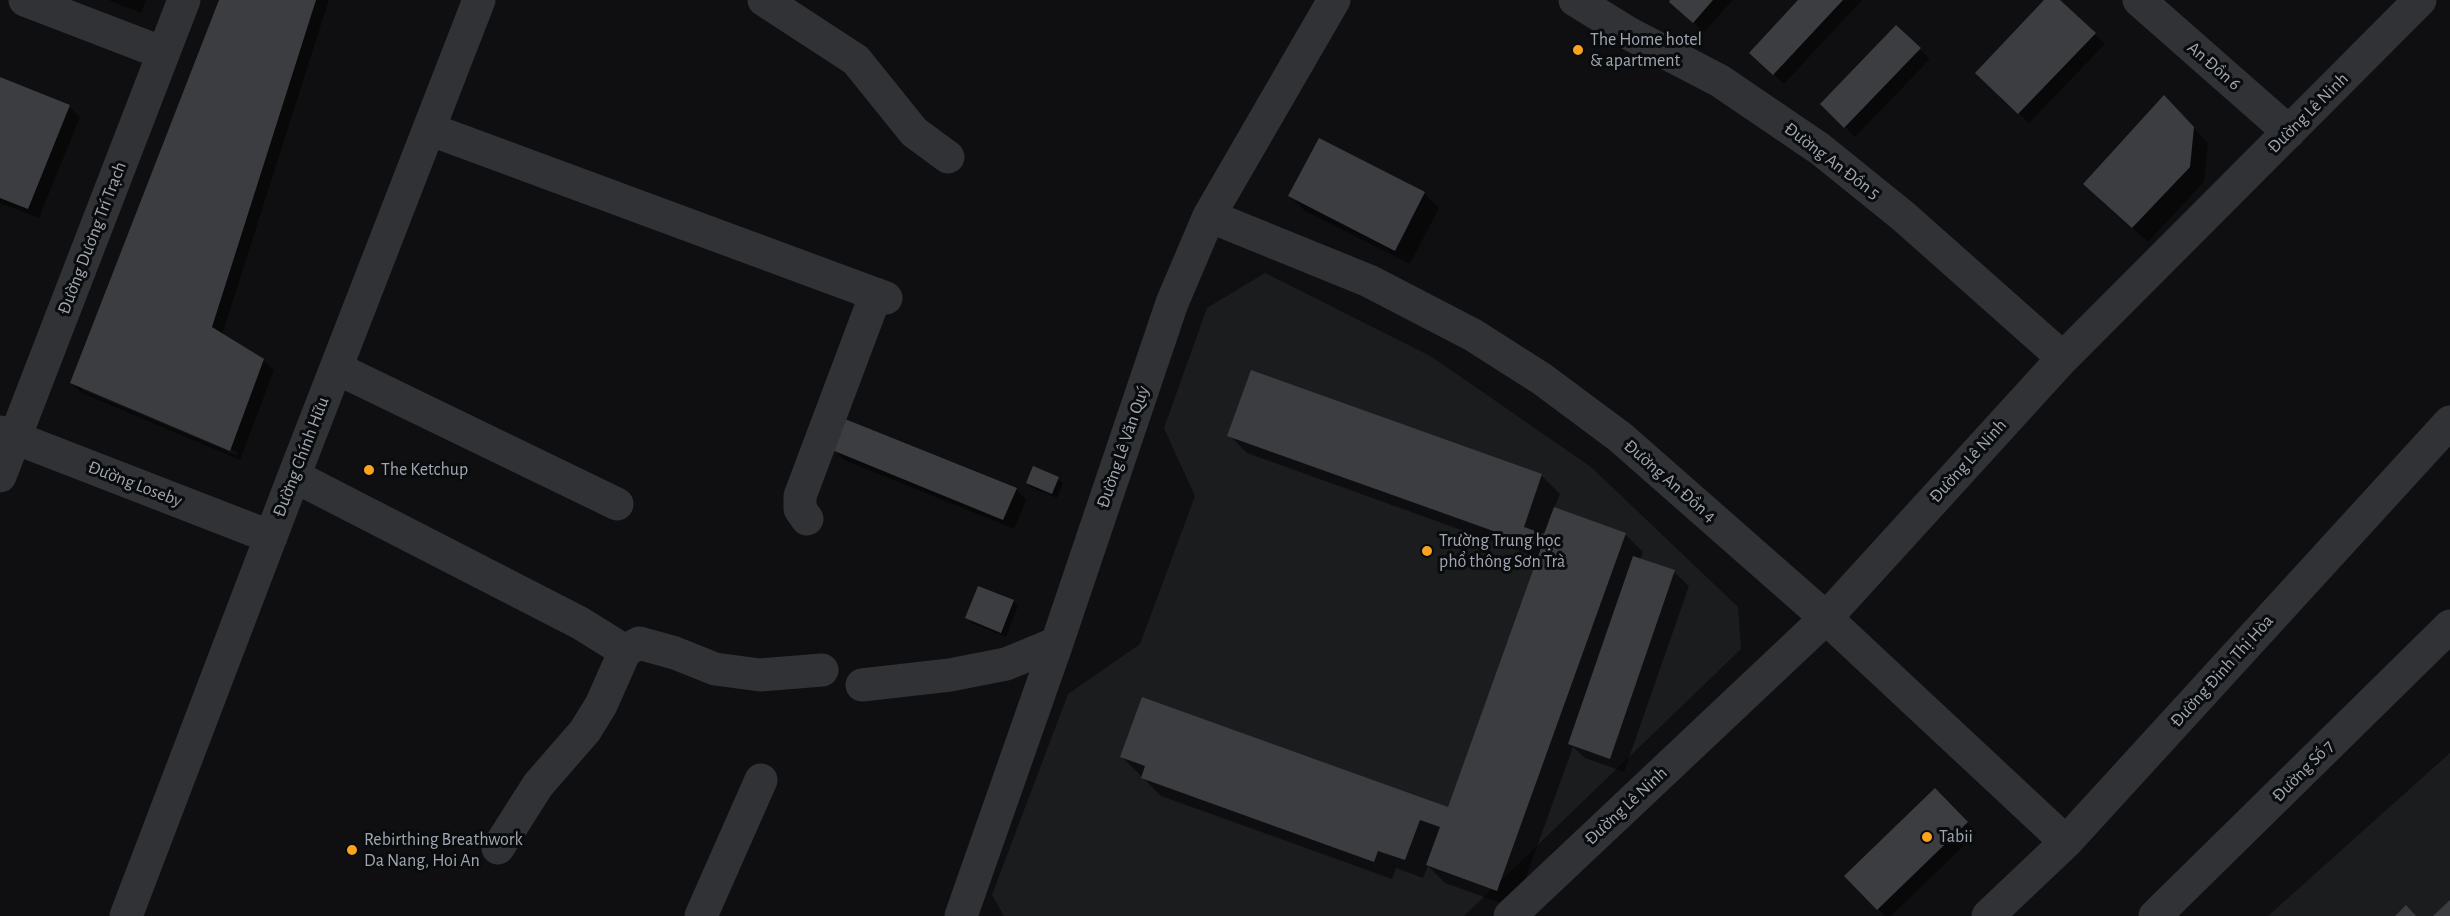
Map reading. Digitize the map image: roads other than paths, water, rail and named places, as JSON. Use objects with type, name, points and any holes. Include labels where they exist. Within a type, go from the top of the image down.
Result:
[{"type":"street","points":[[26,0],[163,53]]},
{"type":"street","name":"Đường Dương Trí Trạch","points":[[0,476],[8,435],[184,0]]},
{"type":"street","name":"Đường Chính Hữu","points":[[126,916],[479,0]]},
{"type":"street","points":[[764,0],[856,60],[914,132],[948,157]]},
{"type":"street","name":"Đường Lê Văn Quý","points":[[961,916],[1057,643],[1172,303],[1209,216],[1334,0]]},
{"type":"street","name":"Đường An Đồn 5","points":[[1575,0],[1630,34],[1720,81],[1820,149],[1903,216],[2063,358]]},
{"type":"street","name":"An Đồn 6","points":[[2139,0],[2289,132]]},
{"type":"street","name":"Đường Lê Ninh","points":[[1510,916],[1826,618],[2063,358],[2420,0]]},
{"type":"street","points":[[429,129],[881,296],[800,496],[800,509],[807,519]]},
{"type":"street","name":"Đường An Đồn 4","points":[[1209,216],[1369,281],[1473,335],[1542,379],[1620,437],[1826,618],[2066,842]]},
{"type":"street","points":[[336,368],[617,504]]},
{"type":"street","name":"Đường Đinh Thị Hòa","points":[[1988,916],[2066,842],[2450,422]]},
{"type":"street","name":"Đường Loseby","points":[[8,435],[271,537]]},
{"type":"street","points":[[294,476],[580,623],[625,651]]},
{"type":"street","name":"Đường Số 7","points":[[2155,916],[2450,626]]},
{"type":"street","points":[[498,848],[538,785],[585,731],[601,705],[625,651],[639,643],[675,653],[715,669],[760,675],[822,670]]},
{"type":"street","points":[[862,685],[951,675],[1006,664],[1057,643]]},
{"type":"street","points":[[701,916],[760,780]]},
{"type":"place","name":"The Home hotel & apartment","points":[[1578,50]]},
{"type":"place","name":"The Ketchup","points":[[369,470]]},
{"type":"place","name":"Trường Trung học phổ thông Sơn Trà","points":[[1427,551]]},
{"type":"place","name":"Tabii","points":[[1927,837]]},
{"type":"place","name":"Rebirthing Breathwork Da Nang, Hoi An","points":[[352,850]]}]
